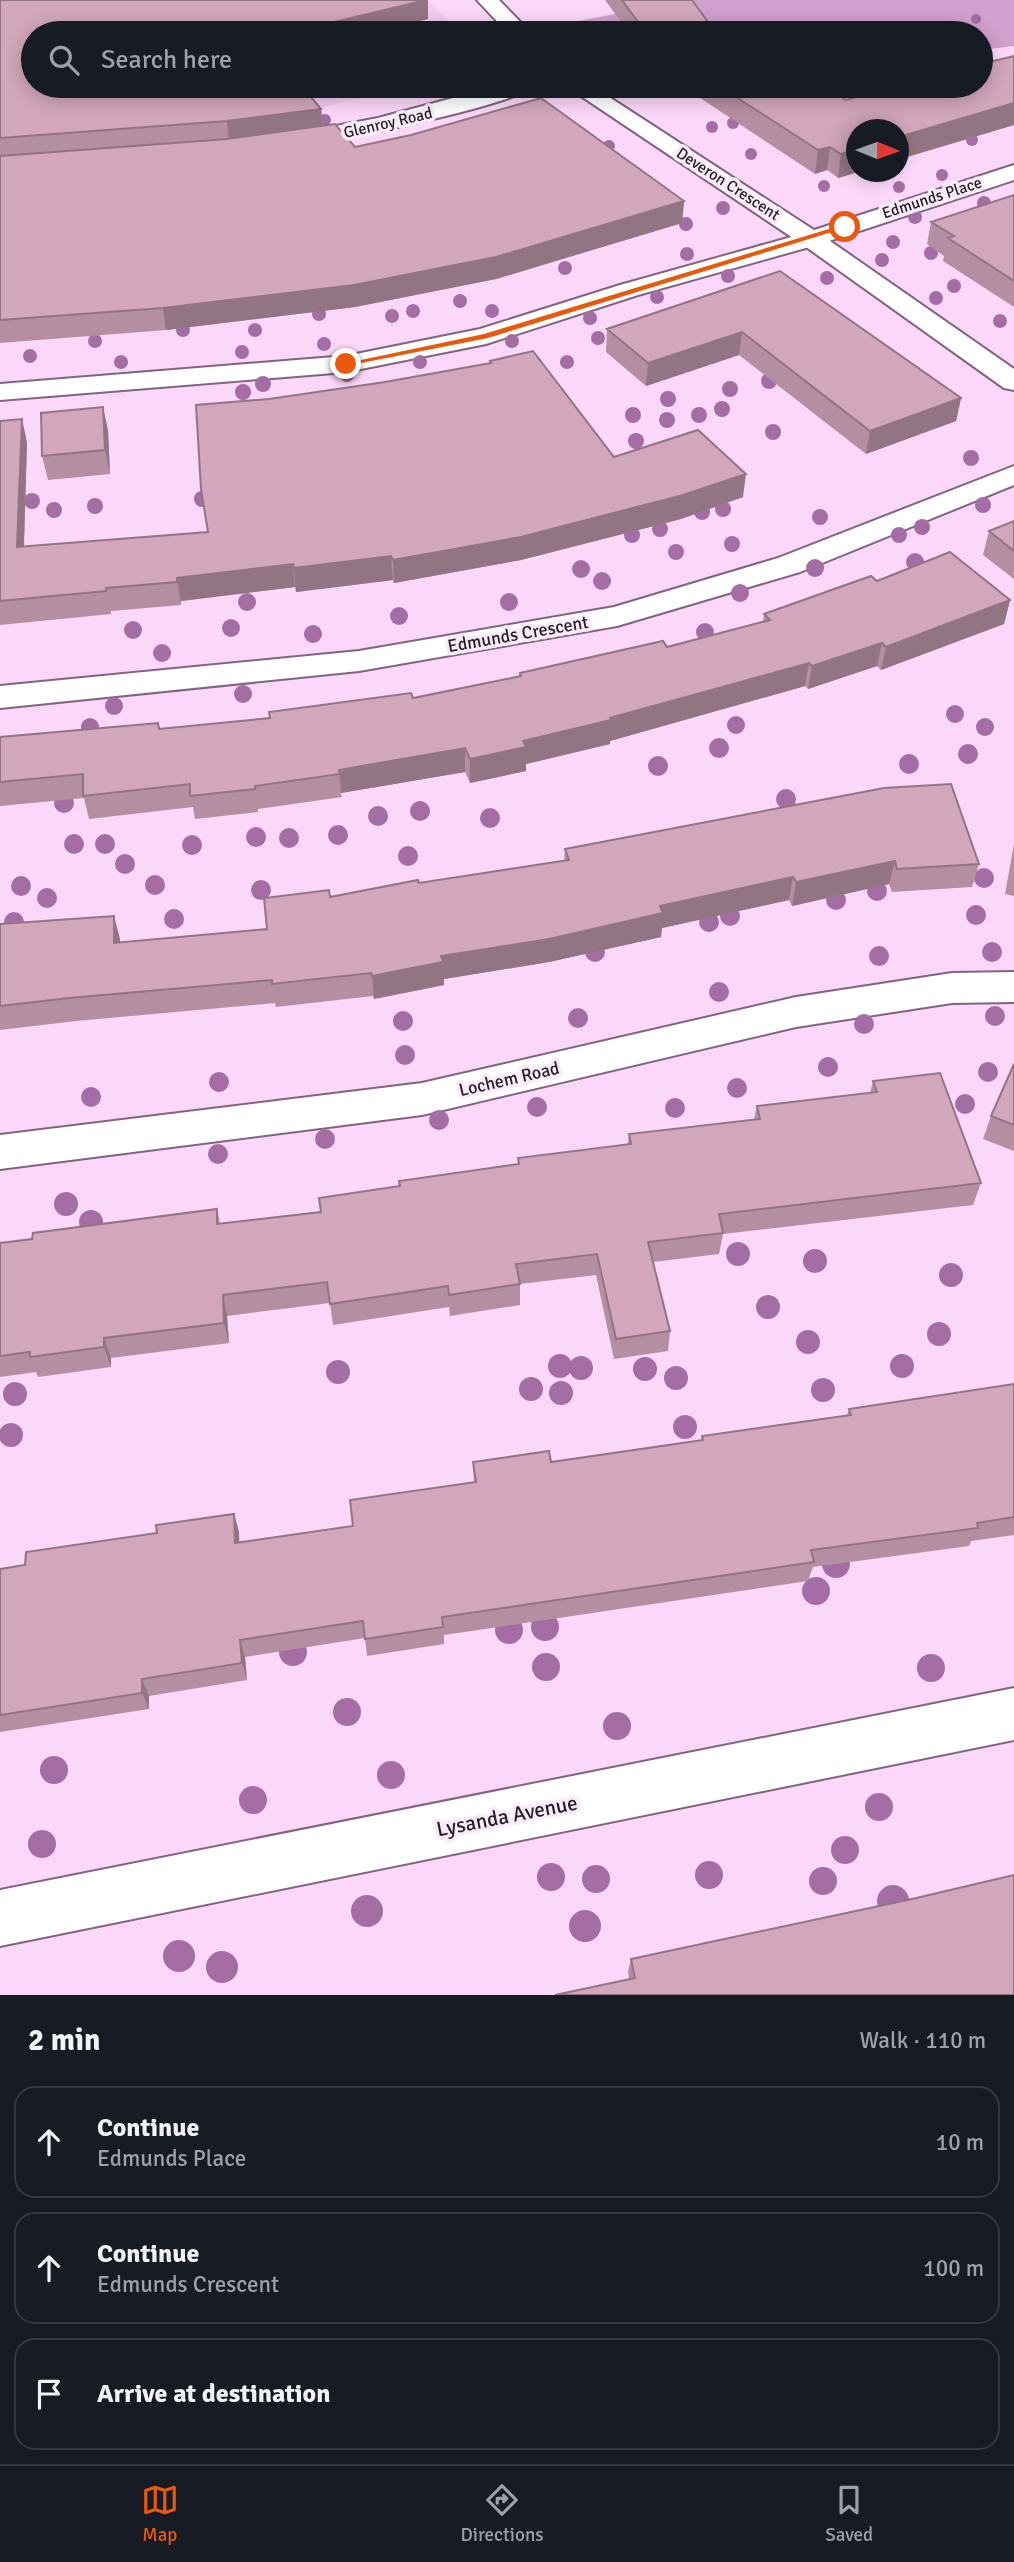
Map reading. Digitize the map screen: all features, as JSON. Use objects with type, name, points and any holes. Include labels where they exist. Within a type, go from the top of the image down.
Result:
[{"type":"street","points":[[487,0],[508,21]]},
{"type":"street","name":"Glenroy Road","points":[[269,144],[343,134],[481,98]]},
{"type":"street","name":"Deveron Crescent","points":[[595,98],[811,239],[1014,382]]},
{"type":"street","name":"Edmunds Place","points":[[811,239],[1014,172]]},
{"type":"street","points":[[0,392],[346,364],[486,337],[629,290],[811,239]]},
{"type":"street","name":"Edmunds Crescent","points":[[0,697],[359,661],[617,616],[789,565],[1014,475]]},
{"type":"street","name":"Lochem Road","points":[[0,1152],[422,1099],[796,1012],[952,988],[1014,987]]},
{"type":"street","name":"Lysanda Avenue","points":[[0,1918],[1014,1714]]},
{"type":"shaded area","points":[[427,0],[449,21],[312,21]]},
{"type":"shaded area","points":[[687,0],[1014,0],[1014,46],[993,49],[993,21],[579,21]]},
{"type":"shaded area","points":[[299,98],[358,98],[309,111]]},
{"type":"building","points":[[0,0],[426,0],[338,21],[21,21],[21,98],[312,98],[321,109],[227,121],[0,138]]},
{"type":"building","points":[[622,0],[692,0],[707,21],[637,21]]},
{"type":"building","points":[[1014,56],[1014,103],[909,134],[909,119],[846,119],[846,152],[841,154],[830,147],[818,150],[738,98],[846,100],[993,98],[993,61]]},
{"type":"building","points":[[541,98],[684,201],[496,257],[354,285],[163,308],[0,320],[0,156],[227,139],[335,124],[355,147],[411,135]]},
{"type":"building","points":[[1014,195],[1014,281],[948,238],[954,236],[931,222]]},
{"type":"building","points":[[780,271],[961,398],[870,431],[742,332],[648,363],[607,329]]},
{"type":"building","points":[[533,351],[614,457],[698,430],[746,474],[683,495],[521,537],[393,560],[391,556],[294,568],[293,564],[177,578],[177,582],[106,588],[106,591],[0,601],[0,421],[22,419],[17,547],[208,532],[201,489],[196,405],[269,399],[385,382],[491,363],[490,361]]},
{"type":"building","points":[[103,407],[105,450],[42,456],[41,413]]},
{"type":"building","points":[[1014,521],[1014,551],[989,531]]},
{"type":"building","points":[[950,552],[1010,600],[886,647],[882,643],[812,666],[809,663],[610,718],[611,720],[523,741],[526,747],[470,759],[465,748],[339,770],[340,774],[255,786],[255,789],[190,796],[190,784],[83,796],[83,774],[0,782],[0,737],[158,723],[159,729],[270,718],[269,712],[411,693],[413,698],[521,676],[520,673],[663,641],[667,647],[770,620],[764,614],[871,576],[877,581]]},
{"type":"building","points":[[951,784],[979,864],[897,869],[895,861],[796,882],[793,877],[660,906],[663,913],[549,939],[441,956],[443,962],[372,976],[371,973],[272,984],[272,980],[0,1006],[0,924],[114,916],[114,943],[267,929],[264,898],[329,890],[330,897],[418,880],[419,883],[569,860],[565,849],[884,788]]},
{"type":"building","points":[[1014,1064],[1014,1125],[991,1116]]},
{"type":"building","points":[[940,1073],[981,1183],[719,1214],[723,1233],[648,1242],[670,1331],[616,1339],[597,1254],[516,1264],[520,1284],[449,1295],[448,1286],[330,1304],[327,1282],[223,1295],[224,1323],[104,1338],[104,1347],[30,1357],[30,1352],[0,1356],[0,1243],[32,1239],[33,1233],[217,1209],[217,1224],[321,1212],[319,1198],[400,1186],[399,1181],[519,1164],[518,1158],[631,1144],[629,1134],[760,1119],[757,1106],[877,1092],[873,1081]]},
{"type":"building","points":[[1014,1384],[1014,1517],[977,1523],[978,1528],[811,1550],[814,1562],[442,1617],[443,1627],[365,1639],[363,1621],[240,1640],[242,1663],[142,1679],[142,1693],[0,1715],[0,1569],[25,1565],[26,1552],[157,1533],[156,1525],[234,1514],[235,1543],[353,1526],[350,1500],[476,1482],[473,1462],[549,1451],[551,1462],[703,1440],[702,1436],[851,1415],[849,1409]]},
{"type":"building","points":[[1014,1875],[1014,1995],[555,1995],[635,1978],[631,1959]]},
{"type":"route","points":[[346,364],[486,337],[629,290],[845,227]]}]
